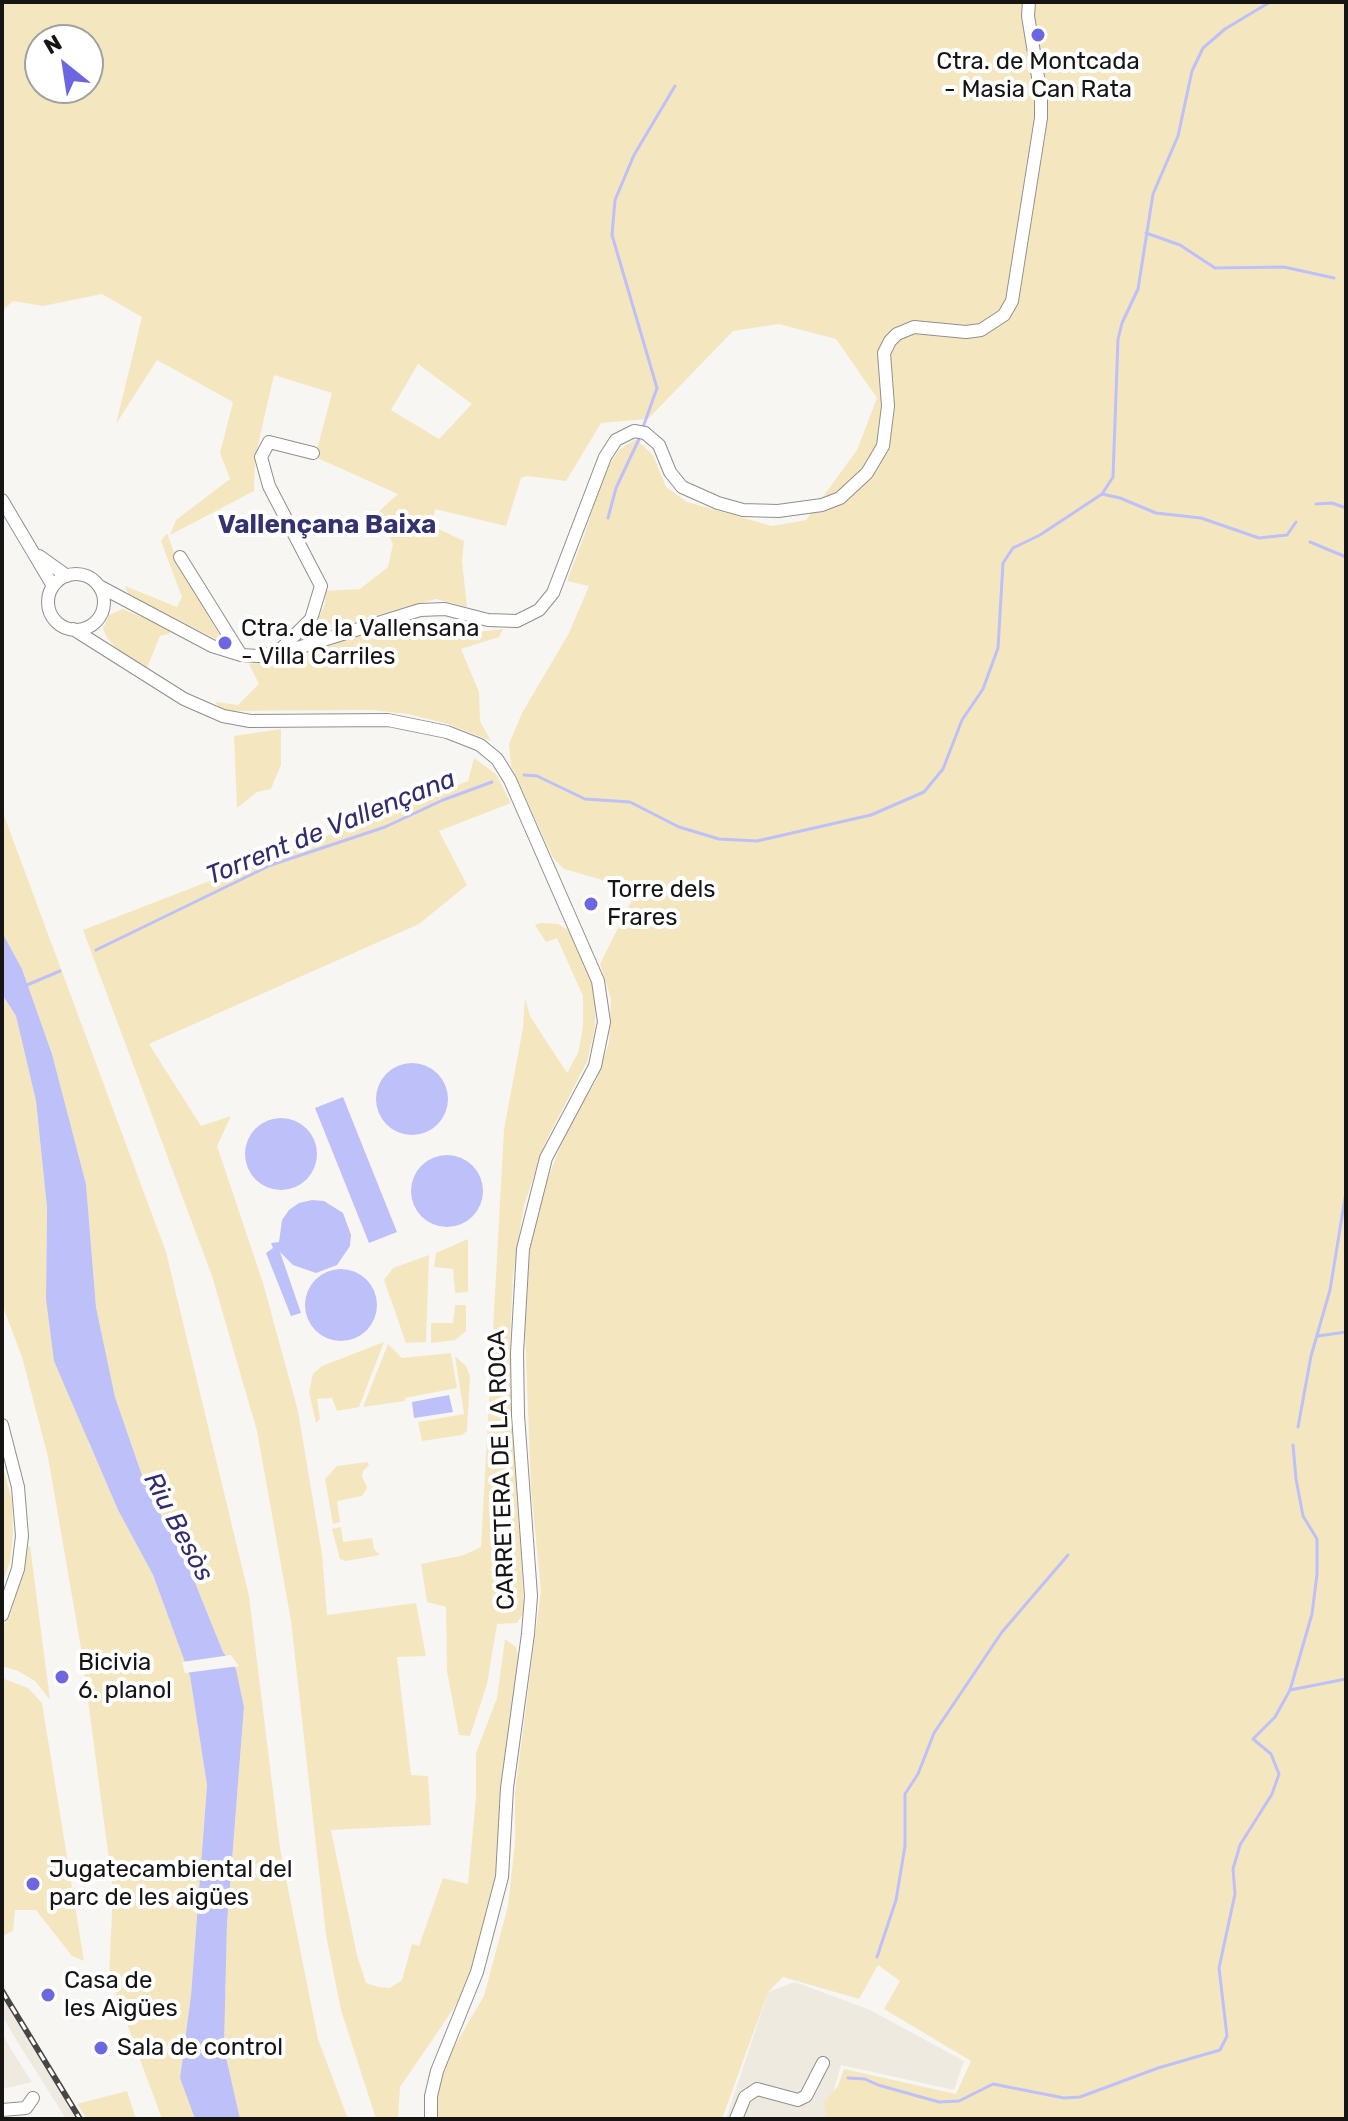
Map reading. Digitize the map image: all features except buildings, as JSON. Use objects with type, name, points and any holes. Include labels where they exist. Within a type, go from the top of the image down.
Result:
[{"type":"street","points":[[100,645],[56,621],[50,610],[49,598],[53,586],[67,576],[85,575],[99,586],[212,646],[241,655],[276,654],[420,610],[445,609],[504,622],[528,618],[553,593],[605,457],[616,440],[634,431],[645,433],[659,445],[670,472],[682,487],[707,499],[743,510],[778,511],[822,505],[840,498],[867,473],[883,446],[888,406],[884,353],[890,341],[897,334],[914,327],[966,332],[981,330],[1004,315],[1012,301],[1041,118],[1041,95],[1028,16],[1029,2]]},
{"type":"street","points":[[276,654],[311,619],[321,586],[269,486],[261,457],[269,442],[313,453]]},
{"type":"street","points":[[2,500],[53,586]]},
{"type":"street","points":[[33,552],[67,576]]},
{"type":"street","points":[[180,557],[241,655]]},
{"type":"street","points":[[73,629],[93,623],[103,606],[99,586]]},
{"type":"street","points":[[103,606],[130,603]]},
{"type":"street","points":[[93,623],[100,645]]},
{"type":"street","name":"CARRETERA DE LA ROCA","points":[[100,645],[111,655],[184,699],[232,718],[250,721],[388,720],[447,732],[480,745],[497,759],[510,780],[556,879],[598,981],[603,1010],[602,1041],[591,1074],[546,1158],[523,1249],[517,1353],[518,1415],[531,1596],[528,1634],[511,1752],[502,1877],[477,1972],[437,2071],[431,2096],[431,2119]]},
{"type":"street","points":[[2,1425],[22,1514],[18,1569],[2,1615]]},
{"type":"street","points":[[736,2119],[745,2097],[757,2089],[798,2100],[806,2096],[823,2063]]},
{"type":"street","points":[[2,2110],[26,2108],[33,2098]]},
{"type":"shaded area","points":[[2,2],[1346,2],[1346,2119],[826,2119],[824,2102],[838,2086],[844,2069],[956,2094],[971,2061],[884,2009],[900,1981],[878,1965],[859,1999],[783,1977],[768,1992],[722,2119],[426,2119],[424,2098],[484,1996],[508,1906],[515,1843],[515,1792],[541,1591],[531,1489],[525,1332],[530,1246],[547,1181],[566,1131],[597,1079],[609,1042],[611,999],[600,964],[637,890],[564,869],[553,858],[511,766],[509,744],[522,713],[569,633],[589,586],[567,581],[604,473],[619,450],[636,439],[653,455],[666,487],[687,502],[772,526],[806,520],[857,450],[877,398],[836,339],[779,324],[733,331],[648,419],[601,423],[566,481],[521,478],[506,526],[435,509],[432,526],[464,541],[462,561],[467,607],[436,599],[293,644],[313,629],[325,604],[325,591],[360,589],[388,567],[393,544],[377,513],[398,494],[315,457],[332,393],[274,375],[255,458],[254,491],[170,535],[176,520],[230,479],[220,453],[233,402],[157,360],[116,424],[142,317],[102,294],[43,306],[13,301],[2,311]],"holes":[[[418,364],[472,404],[439,439],[391,410]]]},
{"type":"shaded area","points":[[167,533],[178,564],[224,643],[129,595],[125,586],[177,607],[182,597],[161,541]]},
{"type":"shaded area","points":[[123,609],[172,630],[160,636],[147,668],[121,653],[103,629],[109,615]]},
{"type":"shaded area","points":[[448,619],[462,634],[503,629],[499,637],[461,649],[479,692],[480,721],[491,741],[448,724],[408,714],[372,710],[221,711],[215,702],[238,705],[259,684],[249,664],[293,656],[351,638]]},
{"type":"shaded area","points":[[281,729],[281,765],[271,789],[257,792],[237,808],[234,736]]},
{"type":"shaded area","points":[[474,758],[496,774],[511,803],[439,831],[467,885],[419,924],[149,1044],[201,1126],[231,1116],[217,1146],[263,1283],[298,1411],[322,1554],[327,1615],[416,1603],[426,1656],[397,1657],[411,1775],[428,1776],[431,1825],[331,1830],[357,1955],[366,1983],[390,1988],[402,1980],[412,1944],[419,1946],[443,1878],[468,1884],[476,1796],[476,1753],[497,1698],[505,1639],[516,1647],[519,1661],[501,1780],[496,1877],[467,1983],[454,2008],[400,2087],[398,2119],[376,2119],[341,2010],[326,1935],[291,1621],[257,1431],[212,1276],[83,930],[468,781]]},
{"type":"shaded area","points":[[2,810],[166,1252],[249,1596],[280,1848],[318,2039],[348,2119],[240,2119],[224,2048],[227,1924],[244,1707],[236,1669],[223,1652],[192,1575],[145,1484],[115,1397],[96,1307],[86,1184],[52,1054],[22,969],[2,932]]},
{"type":"shaded area","points":[[558,924],[570,931],[587,967],[595,995],[595,1028],[587,1062],[546,1141],[524,1205],[513,1275],[510,1341],[524,1612],[517,1623],[497,1624],[487,1684],[470,1736],[459,1735],[447,1671],[446,1607],[427,1602],[421,1564],[464,1555],[481,1547],[504,1129],[523,1028],[525,998],[530,1016],[567,1073],[578,1053],[583,1027],[583,996],[557,938],[546,942],[535,925]]},
{"type":"shaded area","points":[[2,994],[16,1016],[36,1101],[47,1208],[46,1299],[89,1443],[118,1510],[153,1575],[190,1676],[207,1784],[191,1995],[180,2078],[195,2119],[162,2119],[109,1975],[113,1891],[82,1654],[48,1457],[22,1357],[2,1304]]},
{"type":"shaded area","points":[[468,1239],[468,1292],[455,1293],[453,1269],[434,1267],[436,1253]]},
{"type":"shaded area","points":[[429,1255],[426,1342],[406,1343],[384,1280],[393,1268]]},
{"type":"shaded area","points":[[455,1305],[466,1305],[466,1331],[455,1340],[431,1343],[431,1323],[453,1323]]},
{"type":"shaded area","points":[[384,1342],[359,1407],[337,1411],[332,1398],[317,1399],[320,1419],[316,1423],[309,1392],[313,1374],[322,1366]]},
{"type":"shaded area","points":[[388,1344],[402,1358],[451,1353],[457,1388],[405,1398],[405,1401],[363,1407]]},
{"type":"shaded area","points":[[455,1356],[466,1366],[470,1376],[467,1431],[462,1435],[422,1441],[418,1422],[464,1414]]},
{"type":"shaded area","points":[[367,1462],[369,1465],[362,1476],[367,1488],[362,1496],[337,1501],[340,1522],[333,1524],[325,1479],[337,1466]]},
{"type":"shaded area","points":[[2,1464],[12,1501],[13,1534],[10,1562],[2,1584]]},
{"type":"shaded area","points":[[341,1527],[343,1542],[372,1538],[374,1549],[380,1555],[346,1561],[340,1559],[332,1529]]},
{"type":"shaded area","points":[[30,1546],[50,1700],[35,1681],[2,1666],[2,1629],[12,1609]]},
{"type":"shaded area","points":[[2,1678],[28,1688],[42,1703],[84,1961],[72,1956],[36,1910],[15,1910],[13,1931],[2,1936]]},
{"type":"shaded area","points":[[2,1981],[84,2119],[66,2119],[2,2016]]},
{"type":"shaded area","points":[[795,1982],[870,2010],[964,2061],[954,2090],[841,2065],[831,2100],[831,2119],[726,2119],[768,1992]]},
{"type":"shaded area","points":[[2,2033],[12,2051],[32,2082],[2,2089]]},
{"type":"shaded area","points":[[127,2091],[136,2119],[87,2119],[77,2104]]},
{"type":"water","points":[[2,932],[22,969],[52,1054],[86,1184],[96,1307],[115,1397],[145,1484],[192,1575],[223,1652],[236,1669],[244,1707],[227,1924],[224,2048],[240,2119],[195,2119],[180,2078],[191,1995],[207,1785],[190,1676],[153,1575],[118,1510],[54,1361],[46,1299],[47,1208],[36,1101],[16,1016],[2,994]]},
{"type":"water","points":[[412,1063],[438,1073],[448,1099],[438,1125],[412,1135],[386,1125],[376,1099],[386,1073]]},
{"type":"water","points":[[343,1097],[397,1232],[369,1243],[315,1108]]},
{"type":"water","points":[[281,1118],[307,1128],[317,1154],[307,1180],[281,1190],[255,1180],[245,1154],[255,1128]]},
{"type":"water","points":[[447,1155],[473,1165],[483,1191],[473,1217],[447,1227],[421,1217],[411,1191],[421,1165]]},
{"type":"water","points":[[324,1201],[343,1213],[351,1235],[350,1246],[337,1265],[316,1273],[293,1265],[280,1252],[301,1313],[291,1316],[266,1253],[273,1248],[271,1243],[279,1242],[282,1220],[289,1210],[299,1203]]},
{"type":"water","points":[[341,1269],[367,1279],[377,1305],[367,1331],[341,1341],[315,1331],[305,1305],[315,1279]]},
{"type":"water","points":[[449,1395],[453,1412],[414,1418],[412,1402]]},
{"type":"pier","points":[[231,1655],[239,1666],[185,1673],[182,1662]]},
{"type":"waterway","name":"Torrent de Vallençana","points":[[524,775],[537,776],[585,799],[630,802],[679,827],[719,839],[757,841],[871,815],[924,792],[943,769],[962,720],[983,689],[998,648],[1003,563],[1013,548],[1040,535],[1102,494],[1113,477],[1118,339],[1138,289],[1153,194],[1178,136],[1192,71],[1203,48],[1225,29],[1270,2]]},
{"type":"waterway","points":[[642,430],[657,388],[612,235],[615,200],[634,155],[675,86]]},
{"type":"waterway","points":[[1146,233],[1180,245],[1215,268],[1284,267],[1334,278]]},
{"type":"waterway","points":[[608,518],[616,488],[640,437]]},
{"type":"waterway","points":[[1102,494],[1156,513],[1201,518],[1259,538],[1287,535],[1296,522]]},
{"type":"waterway","points":[[1316,504],[1332,503],[1346,508]]},
{"type":"waterway","points":[[1310,542],[1346,557]]},
{"type":"waterway","name":"Torrent de Vallençana","points":[[96,950],[271,865],[385,827],[443,800],[492,782]]},
{"type":"waterway","name":"Torrent de Vallençana","points":[[27,985],[60,971]]},
{"type":"waterway","points":[[1298,1427],[1311,1356],[1330,1290],[1346,1192]]},
{"type":"waterway","points":[[1318,1336],[1346,1332]]},
{"type":"waterway","points":[[1290,1690],[1312,1614],[1317,1574],[1317,1539],[1303,1516],[1293,1445]]},
{"type":"waterway","points":[[877,1957],[896,1900],[905,1846],[905,1794],[918,1774],[934,1733],[1002,1632],[1068,1555]]},
{"type":"waterway","points":[[848,2078],[865,2079],[939,2102],[959,2101],[993,2084],[1064,2098],[1080,2097],[1158,2068],[1220,2050],[1227,2036],[1219,1968],[1235,1894],[1233,1869],[1240,1845],[1272,1794],[1279,1774],[1271,1754],[1253,1739],[1275,1717],[1290,1690],[1346,1679]]},
{"type":"railway","points":[[2,1991],[80,2119]]},
{"type":"place","name":"Ctra. de Montcada - Masia Can Rata","points":[[1038,35]]},
{"type":"place","name":"Ctra. de la Vallensana - Villa Carriles","points":[[225,643]]},
{"type":"place","name":"Torre dels Frares","points":[[591,904]]},
{"type":"place","name":"Bicivia 6. planol","points":[[62,1677]]},
{"type":"place","name":"Jugatecambiental del parc de les aigües","points":[[33,1884]]},
{"type":"place","name":"Casa de les Aigües","points":[[48,1995]]},
{"type":"place","name":"Sala de control","points":[[101,2048]]},
{"type":"district","name":"Vallençana Baixa","points":[[327,525]]},
{"type":"water label","name":"Riu Besòs","points":[[178,1527]]}]
